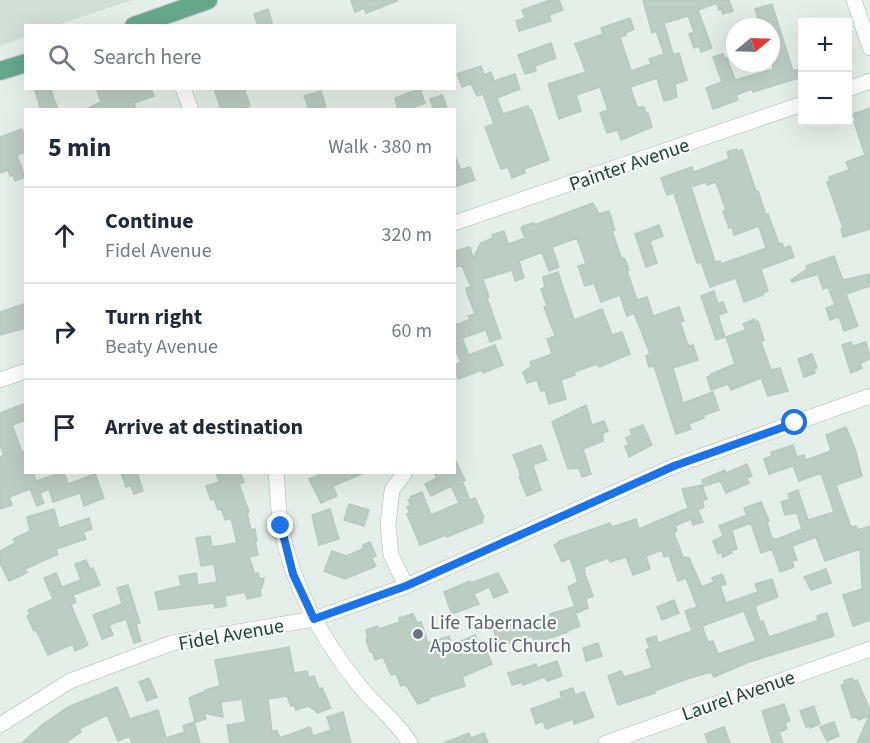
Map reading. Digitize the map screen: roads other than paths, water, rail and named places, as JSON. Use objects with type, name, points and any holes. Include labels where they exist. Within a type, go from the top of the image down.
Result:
[{"type":"main road","points":[[144,24],[160,21],[208,0]]},
{"type":"main road","points":[[0,71],[24,64]]},
{"type":"street","points":[[854,0],[870,48]]},
{"type":"street","points":[[852,88],[870,81]]},
{"type":"street","points":[[184,90],[190,108]]},
{"type":"street","name":"Painter Avenue","points":[[456,222],[798,105]]},
{"type":"street","points":[[0,380],[24,372]]},
{"type":"street","name":"Fidel Avenue","points":[[0,725],[70,681],[172,643],[314,619],[406,586],[674,466],[870,396]]},
{"type":"street","points":[[276,474],[283,536],[293,574],[314,619],[358,685],[401,729],[410,743]]},
{"type":"street","points":[[404,474],[392,490],[387,525],[391,555],[406,586]]},
{"type":"street","name":"Laurel Avenue","points":[[606,743],[870,649]]},
{"type":"place","name":"Life Tabernacle Apostolic Church","points":[[418,634]]}]
